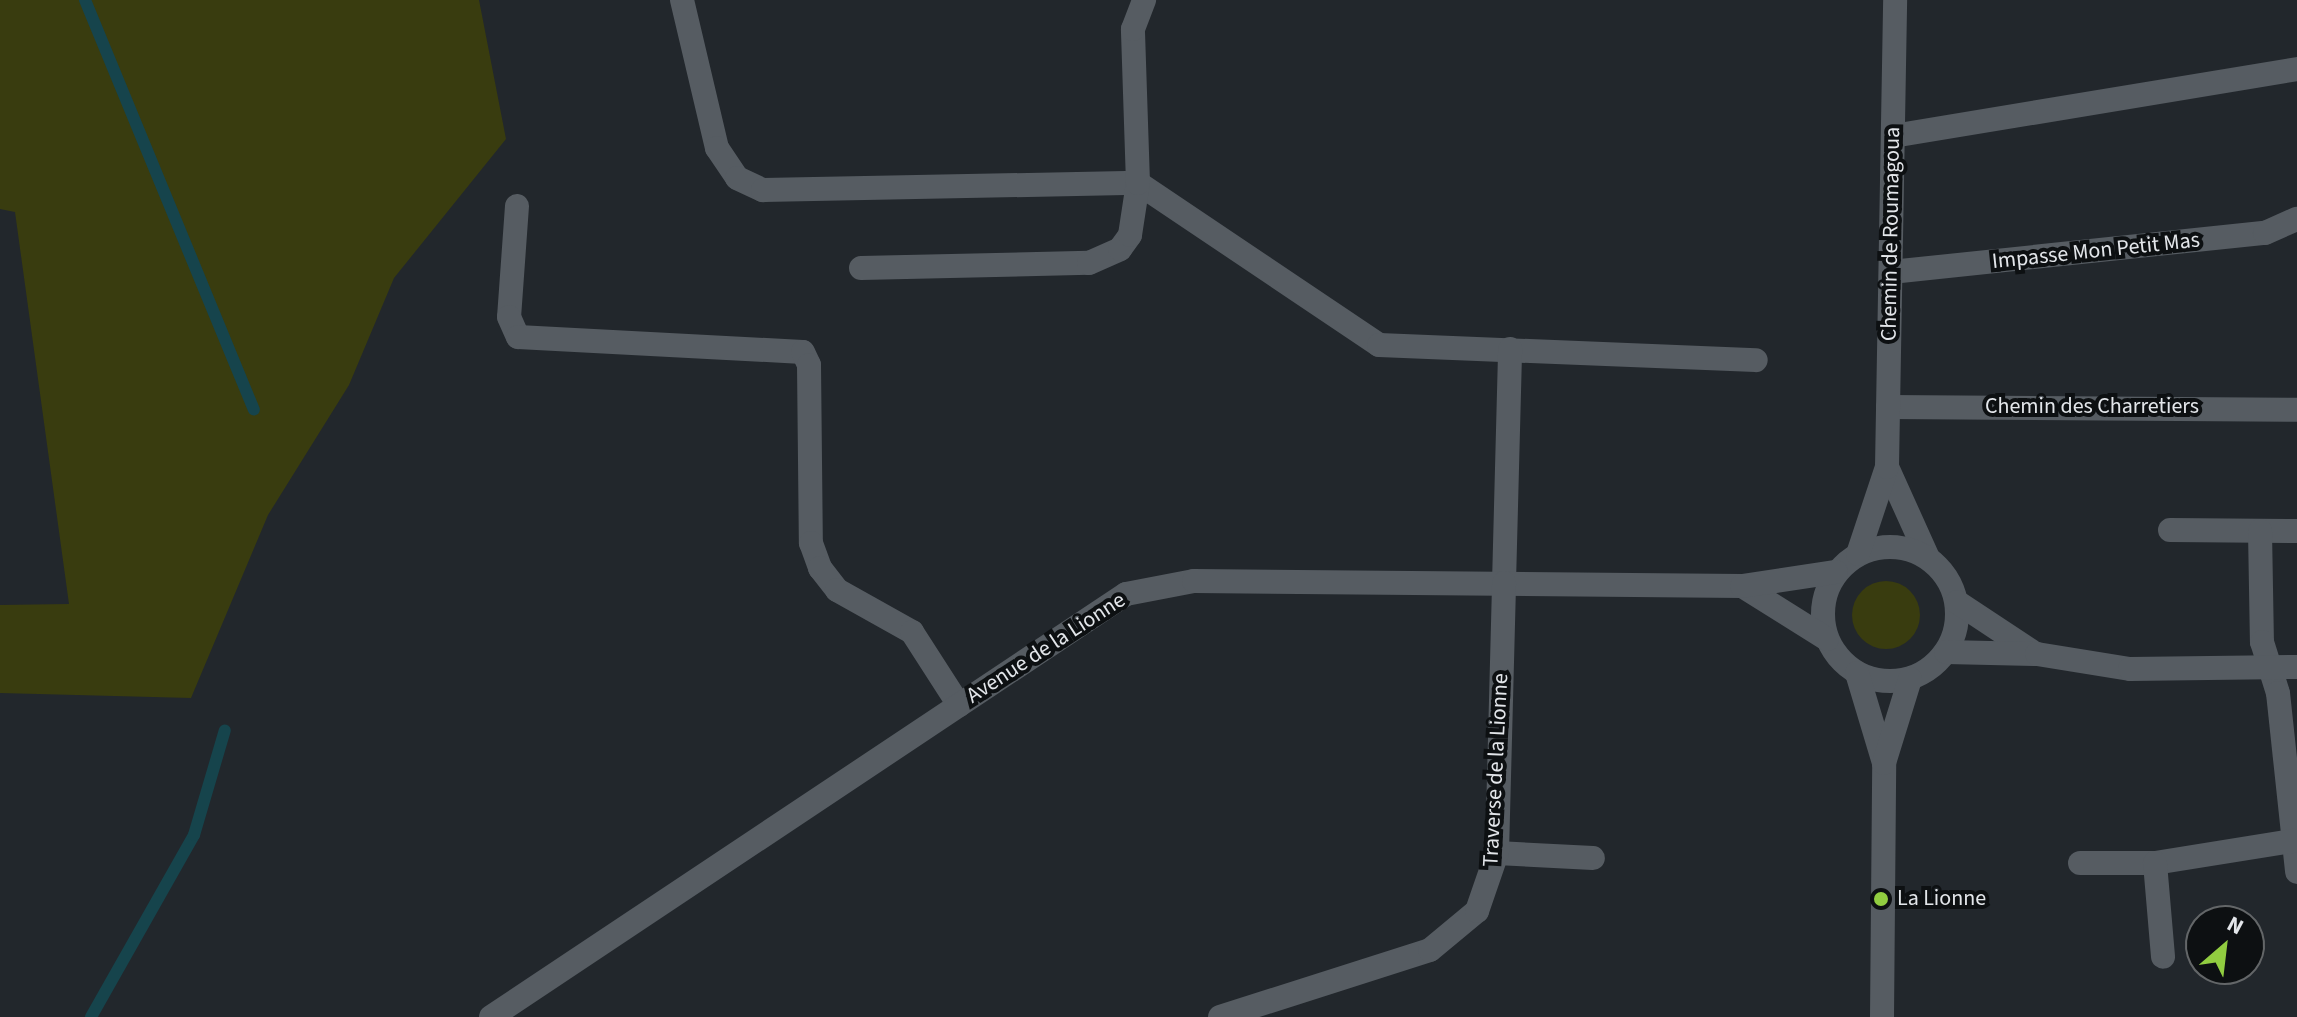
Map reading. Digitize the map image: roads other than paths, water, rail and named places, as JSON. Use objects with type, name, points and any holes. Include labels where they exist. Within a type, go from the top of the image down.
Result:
[{"type":"street","points":[[682,0],[717,148],[750,186],[1138,183],[1366,340],[1756,360]]},
{"type":"street","points":[[861,268],[1107,258],[1130,235],[1138,183],[1133,29],[1144,0]]},
{"type":"street","name":"Chemin de Roumagoua","points":[[1858,554],[1887,467],[1895,0]]},
{"type":"street","points":[[1893,136],[2297,69]]},
{"type":"street","points":[[517,206],[509,317],[518,337],[803,352],[809,365],[811,543],[820,568],[837,590],[912,632],[959,705]]},
{"type":"street","name":"Impasse Mon Petit Mas","points":[[1891,272],[2265,233],[2297,219]]},
{"type":"street","name":"Traverse de la Lionne","points":[[1220,1017],[1430,950],[1477,911],[1497,853],[1510,349]]},
{"type":"street","name":"Chemin des Charretiers","points":[[1888,407],[2297,410]]},
{"type":"street","name":"Chemin de Roumagoua","points":[[1887,467],[1928,558]]},
{"type":"street","points":[[2170,530],[2297,531]]},
{"type":"street","points":[[2080,863],[2296,860],[2271,667],[2262,642],[2260,531]]},
{"type":"street","points":[[1827,639],[1822,616],[1836,572],[1858,554],[1905,548],[1928,558],[1957,602],[2037,654]]},
{"type":"street","name":"Avenue de la Lionne","points":[[491,1017],[1126,594],[1155,585],[1504,583],[1742,586],[1836,572]]},
{"type":"street","points":[[1742,586],[1827,639],[1857,673],[1884,763]]},
{"type":"street","points":[[1946,652],[1957,602]]},
{"type":"street","points":[[1882,1017],[1884,763],[1910,679],[1946,652],[2037,654],[2130,669],[2297,667]]},
{"type":"street","points":[[1857,673],[1910,679]]},
{"type":"street","points":[[1497,853],[1593,858]]},
{"type":"street","points":[[2155,863],[2163,957]]},
{"type":"waterway","points":[[85,0],[254,410]]},
{"type":"waterway","points":[[91,1017],[194,835],[225,730]]},
{"type":"place","name":"La Lionne","points":[[1881,899]]}]
